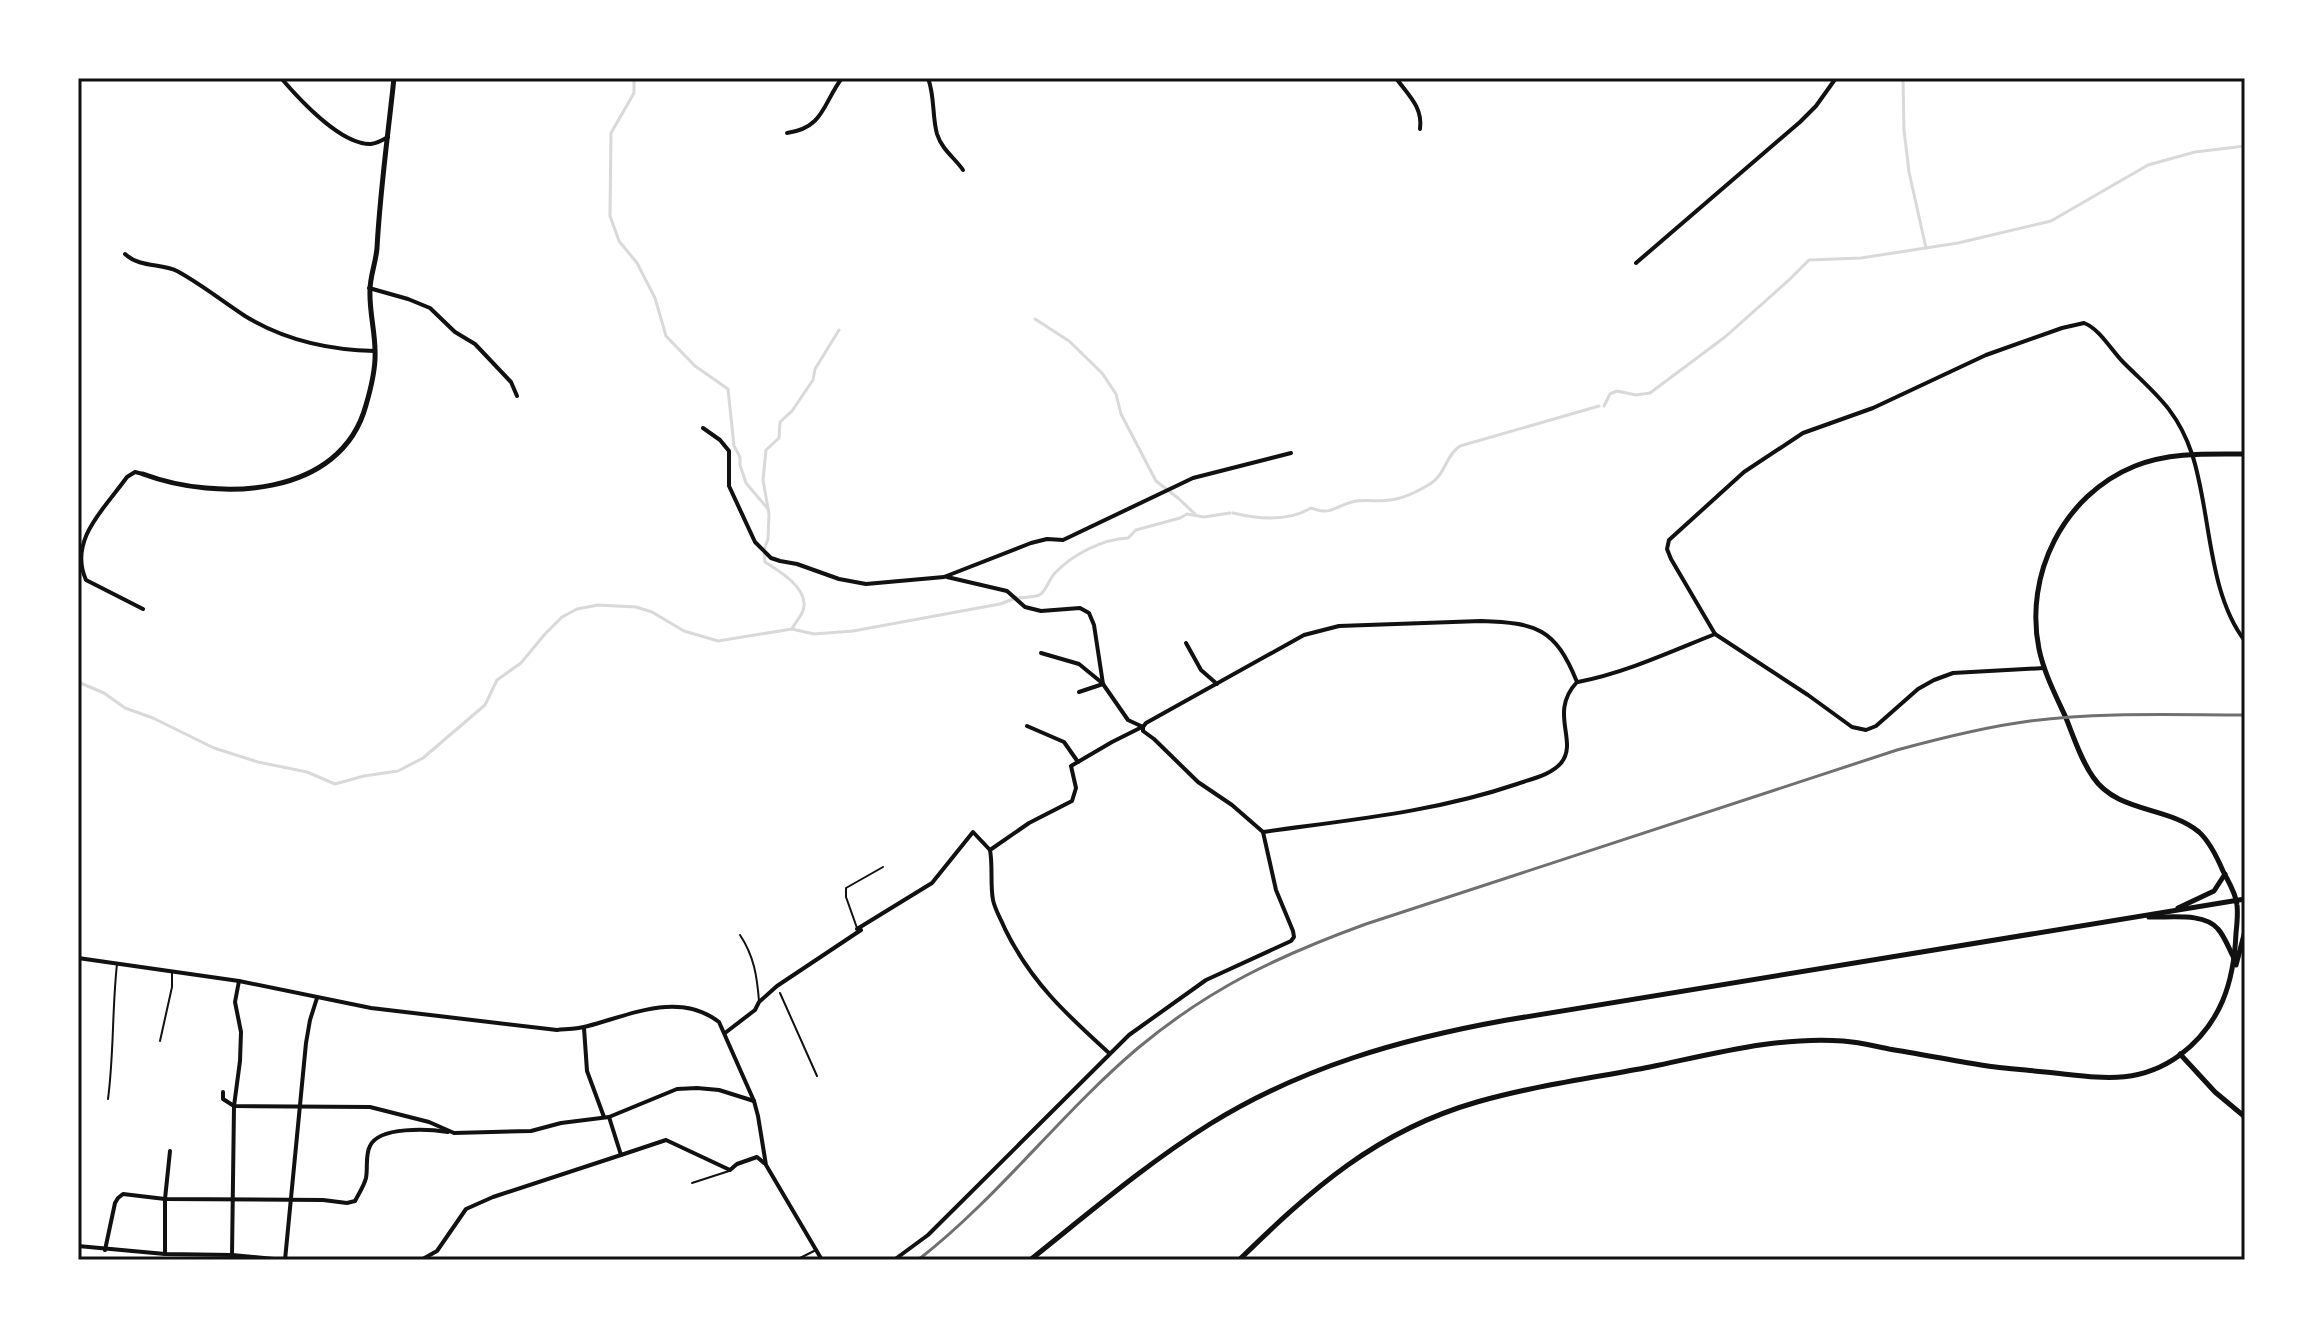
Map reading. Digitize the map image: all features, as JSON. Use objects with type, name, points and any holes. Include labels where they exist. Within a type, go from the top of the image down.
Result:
[{"type":"street","points":[[281,78],[327,124],[349,138],[372,144],[388,137]]},
{"type":"street","points":[[143,609],[86,580],[81,559],[83,538],[127,477],[135,472],[165,482],[213,489],[261,487],[289,482],[312,473],[339,451],[359,427],[375,351],[369,288],[377,252],[377,219],[394,78]]},
{"type":"street","points":[[787,133],[808,127],[816,120],[842,78]]},
{"type":"street","points":[[928,78],[933,90],[937,135],[945,150],[963,170]]},
{"type":"street","points":[[1396,78],[1418,107],[1420,129]]},
{"type":"street","points":[[1636,263],[1800,122],[1836,78]]},
{"type":"street","points":[[125,254],[139,262],[175,270],[278,333],[324,347],[375,351]]},
{"type":"street","points":[[369,288],[430,308],[455,332],[475,344],[511,382],[517,396]]},
{"type":"street","points":[[2044,668],[1953,673],[1918,689],[1876,726],[1860,730],[1715,634],[1667,549],[1669,540],[1744,472],[1803,433],[1873,408],[1986,355],[2078,324],[2089,325],[2111,351],[2162,399],[2174,416],[2192,454],[2223,596],[2232,622],[2245,641]]},
{"type":"street","points":[[703,428],[729,451],[729,486],[755,542],[771,558],[866,584],[944,577],[1031,543],[1047,539],[1063,540],[1193,478],[1291,453]]},
{"type":"street","points":[[2231,979],[2241,900],[2211,847],[2195,829],[2179,819],[2128,803],[2104,790],[2090,772],[2044,668],[2038,647],[2036,600],[2040,574],[2057,534],[2087,498],[2115,476],[2156,459],[2192,454],[2245,454]]},
{"type":"street","points":[[944,577],[1007,591],[1025,607],[1041,611],[1080,608],[1089,613],[1094,625],[1103,684]]},
{"type":"street","points":[[990,850],[1029,823],[1072,801],[1076,788],[1071,766],[1318,630],[1339,626],[1481,621],[1520,623],[1550,637],[1565,655],[1577,682]]},
{"type":"street","points":[[1263,832],[1385,816],[1462,801],[1553,770],[1564,760],[1563,706],[1567,693],[1577,682],[1633,667],[1715,634]]},
{"type":"street","points":[[1186,643],[1201,670],[1217,684]]},
{"type":"street","points":[[894,1260],[955,1210],[1129,1035],[1206,980],[1291,941],[1293,931],[1276,890],[1263,832],[1232,805],[1198,782],[1143,731],[1143,727],[1128,720],[1103,684],[1079,664],[1041,653]]},
{"type":"street","points":[[1079,692],[1103,684]]},
{"type":"street","points":[[1027,726],[1064,742],[1078,762]]},
{"type":"street","points":[[725,1033],[755,1010],[759,1002],[777,986],[861,930],[857,929],[932,883],[973,832],[990,850],[992,896],[1013,945],[1046,994],[1109,1053]]},
{"type":"street","points":[[2170,911],[2214,891],[2225,874]]},
{"type":"street","points":[[1030,1260],[1130,1180],[1212,1123],[1303,1077],[1400,1042],[1507,1020],[2241,900]]},
{"type":"street","points":[[2135,917],[2205,920],[2217,927],[2234,959]]},
{"type":"street","points":[[1239,1260],[1312,1190],[1363,1154],[1436,1116],[1525,1090],[1744,1048],[1807,1041],[1844,1041],[1988,1066],[2097,1079],[2142,1074],[2163,1066],[2180,1054],[2195,1042],[2211,1022],[2226,995],[2245,931]]},
{"type":"street","points":[[78,958],[239,981],[371,1008],[557,1030],[584,1028],[660,1007],[691,1009],[710,1015],[719,1022],[725,1033],[754,1101],[766,1165]]},
{"type":"street","points":[[232,1255],[234,1106],[241,1032],[235,1002],[239,981]]},
{"type":"street","points":[[78,1246],[284,1260],[298,1108],[310,1020],[317,998]]},
{"type":"street","points":[[584,1028],[587,1071],[621,1155]]},
{"type":"street","points":[[2180,1054],[2215,1092],[2245,1117]]},
{"type":"street","points":[[105,1250],[118,1198],[123,1194],[231,1201],[355,1201],[365,1182],[370,1145],[379,1135],[389,1132],[531,1131],[606,1117],[677,1089],[719,1090],[754,1101]]},
{"type":"street","points":[[223,1092],[223,1099],[234,1106],[370,1107],[429,1122],[454,1133]]},
{"type":"street","points":[[421,1260],[437,1251],[466,1209],[493,1197],[666,1140],[730,1170],[757,1157],[766,1165],[822,1260]]},
{"type":"street","points":[[165,1254],[165,1199],[170,1151]]},
{"type":"street","points":[[300,1260],[348,1260]]},
{"type":"lane","points":[[857,929],[846,888],[883,867]]},
{"type":"lane","points":[[740,935],[750,949],[755,966],[759,1002]]},
{"type":"lane","points":[[108,1099],[117,963]]},
{"type":"lane","points":[[160,1041],[172,987],[172,970]]},
{"type":"lane","points":[[692,1183],[730,1170]]},
{"type":"lane","points":[[796,1260],[816,1250]]},
{"type":"path","points":[[777,986],[817,1076]]},
{"type":"waterway","points":[[634,78],[634,93],[611,133],[610,216],[619,241],[637,263],[655,298],[666,336],[695,366],[728,389],[734,446],[740,457],[740,465],[746,483],[768,509]]},
{"type":"waterway","points":[[1903,78],[1909,172],[1926,248]]},
{"type":"waterway","points":[[1604,406],[1610,394],[1617,391],[1636,395],[1650,393],[1725,337],[1809,260],[1861,258],[1958,243],[2051,221],[2148,165],[2195,152],[2245,146]]},
{"type":"waterway","points":[[1035,319],[1069,341],[1102,373],[1116,394],[1121,414],[1156,481],[1195,514]]},
{"type":"waterway","points":[[792,629],[803,612],[801,592],[765,562],[769,514],[763,480],[766,450],[779,438],[780,422],[792,411],[813,380],[815,369],[839,330]]},
{"type":"waterway","points":[[1233,513],[1263,518],[1283,517],[1311,508],[1329,511],[1357,501],[1400,498],[1435,480],[1460,446],[1599,406]]},
{"type":"waterway","points":[[1016,598],[1041,594],[1053,575],[1079,554],[1128,538],[1136,530],[1187,514],[1204,517],[1230,513]]},
{"type":"waterway","points":[[78,682],[104,693],[125,708],[214,748],[258,762],[307,772],[335,784],[398,771],[423,758],[485,705],[497,680],[521,663],[562,617],[577,609],[598,605],[636,607],[652,612],[684,631],[718,641],[792,629],[814,634],[853,631],[1013,599]]},
{"type":"railway","points":[[918,1260],[976,1210],[1082,1100],[1138,1048],[1219,991],[1303,948],[1366,924],[1897,750],[1946,737],[1996,726],[2083,716],[2245,715]]}]
